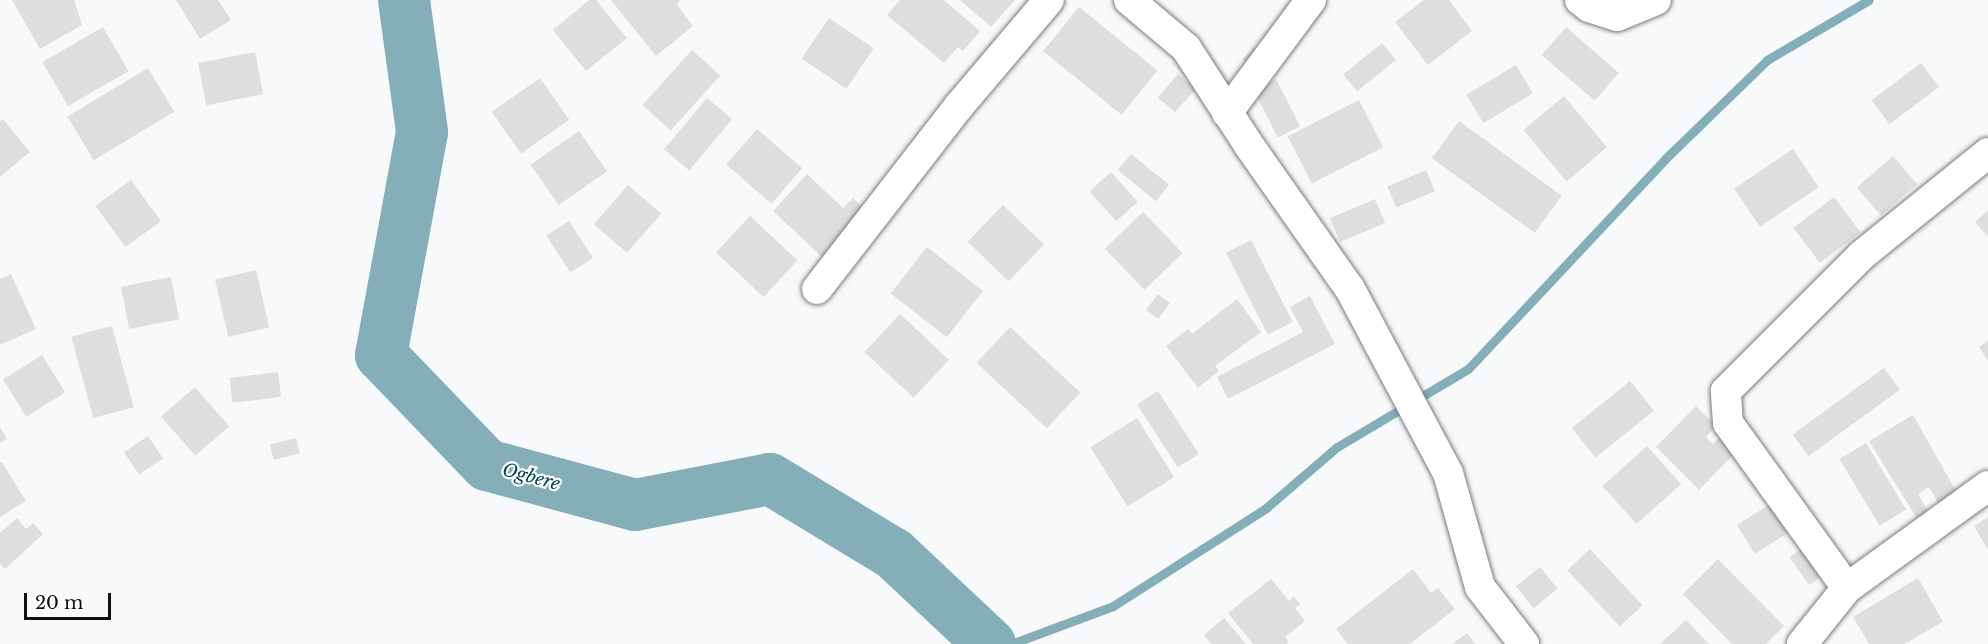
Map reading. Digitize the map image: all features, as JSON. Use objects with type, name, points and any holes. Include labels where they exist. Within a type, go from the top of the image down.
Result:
[{"type":"street","points":[[817,289],[959,106],[1049,0]]},
{"type":"street","points":[[1129,0],[1186,48],[1227,113],[1350,289],[1448,473],[1480,587],[1524,644]]},
{"type":"street","points":[[1227,113],[1311,0]]},
{"type":"street","points":[[1580,0],[1588,7],[1617,16],[1656,0]]},
{"type":"street","points":[[1847,588],[1728,423],[1726,391],[1862,255],[1988,153]]},
{"type":"street","points":[[1802,644],[1847,588],[1988,486]]},
{"type":"building","points":[[12,0],[74,0],[82,25],[40,49]]},
{"type":"building","points":[[176,0],[218,0],[231,20],[200,39]]},
{"type":"building","points":[[589,0],[596,0],[627,38],[586,71],[553,30]]},
{"type":"building","points":[[611,0],[680,0],[677,5],[693,26],[656,56]]},
{"type":"building","points":[[900,0],[944,0],[980,31],[963,51],[958,47],[944,63],[887,15]]},
{"type":"building","points":[[960,0],[1015,0],[991,27]]},
{"type":"building","points":[[1424,0],[1449,0],[1472,31],[1428,65],[1395,22]]},
{"type":"building","points":[[1079,7],[1157,71],[1122,115],[1043,51]]},
{"type":"building","points":[[829,18],[874,48],[846,89],[802,59]]},
{"type":"building","points":[[103,27],[128,71],[68,106],[42,62]]},
{"type":"building","points":[[1566,27],[1619,73],[1595,101],[1542,55]]},
{"type":"building","points":[[1382,43],[1396,60],[1357,92],[1343,74]]},
{"type":"building","points":[[1254,48],[1261,55],[1250,66],[1243,59]]},
{"type":"building","points":[[692,50],[720,75],[671,130],[642,105]]},
{"type":"building","points":[[255,52],[263,94],[206,105],[198,63]]},
{"type":"building","points":[[1921,63],[1939,87],[1890,124],[1871,100]]},
{"type":"building","points":[[1516,65],[1533,93],[1483,123],[1466,95]]},
{"type":"building","points":[[148,68],[174,112],[94,160],[67,116]]},
{"type":"building","points":[[1178,74],[1195,89],[1175,112],[1158,97]]},
{"type":"building","points":[[540,78],[569,120],[521,154],[492,112]]},
{"type":"building","points":[[1276,79],[1300,126],[1278,138],[1254,90]]},
{"type":"building","points":[[1564,96],[1607,147],[1566,181],[1523,130]]},
{"type":"building","points":[[707,98],[732,119],[689,171],[664,149]]},
{"type":"building","points":[[1359,100],[1383,147],[1312,184],[1288,136]]},
{"type":"building","points":[[3,119],[30,152],[0,177],[0,121]]},
{"type":"building","points":[[1459,121],[1562,196],[1535,233],[1432,158]]},
{"type":"building","points":[[757,129],[802,168],[771,204],[726,164]]},
{"type":"building","points":[[579,131],[607,171],[559,205],[531,165]]},
{"type":"building","points":[[1793,149],[1819,187],[1760,227],[1734,189]]},
{"type":"building","points":[[1131,154],[1169,185],[1156,201],[1118,170]]},
{"type":"building","points":[[1893,156],[1917,184],[1881,215],[1857,187]]},
{"type":"building","points":[[1426,170],[1435,191],[1396,208],[1387,186]]},
{"type":"building","points":[[1111,172],[1138,202],[1116,221],[1089,191]]},
{"type":"building","points":[[807,174],[843,208],[853,198],[867,211],[823,258],[773,211]]},
{"type":"building","points":[[131,180],[161,221],[125,247],[95,206]]},
{"type":"building","points":[[628,185],[661,214],[627,253],[594,224]]},
{"type":"building","points":[[1834,197],[1860,232],[1820,263],[1793,228]]},
{"type":"building","points":[[1375,199],[1385,223],[1340,242],[1330,218]]},
{"type":"building","points":[[1003,205],[1044,245],[1009,281],[968,242]]},
{"type":"building","points":[[1988,210],[1988,237],[1975,222]]},
{"type":"building","points":[[1143,212],[1183,253],[1144,290],[1105,249]]},
{"type":"building","points":[[750,216],[798,260],[763,297],[716,253]]},
{"type":"building","points":[[569,221],[593,258],[570,273],[546,236]]},
{"type":"building","points":[[1251,240],[1293,322],[1268,335],[1226,253]]},
{"type":"building","points":[[927,247],[983,291],[947,337],[891,293]]},
{"type":"building","points":[[256,270],[269,327],[228,337],[215,279]]},
{"type":"building","points":[[11,274],[36,329],[0,345],[0,279]]},
{"type":"building","points":[[171,277],[179,319],[129,329],[121,287]]},
{"type":"building","points":[[1158,294],[1170,303],[1158,319],[1146,310]]},
{"type":"building","points":[[1310,296],[1335,344],[1228,399],[1217,377],[1303,332],[1290,307]]},
{"type":"building","points":[[1237,299],[1261,332],[1215,366],[1219,371],[1198,388],[1166,346],[1188,329],[1192,334]]},
{"type":"building","points":[[900,314],[949,360],[914,398],[865,352]]},
{"type":"building","points":[[112,326],[134,407],[93,418],[71,337]]},
{"type":"building","points":[[1010,327],[1080,392],[1047,428],[977,363]]},
{"type":"building","points":[[1988,340],[1988,361],[1979,347]]},
{"type":"building","points":[[42,355],[65,392],[26,417],[3,379]]},
{"type":"building","points":[[1884,368],[1900,390],[1808,456],[1793,434]]},
{"type":"building","points":[[278,372],[281,397],[232,403],[229,378]]},
{"type":"building","points":[[1630,381],[1654,411],[1596,458],[1572,428]]},
{"type":"building","points":[[195,387],[229,426],[195,456],[161,417]]},
{"type":"building","points":[[1158,391],[1199,454],[1178,468],[1137,405]]},
{"type":"building","points":[[1696,406],[1716,426],[1706,437],[1713,444],[1723,433],[1739,449],[1699,490],[1656,447]]},
{"type":"building","points":[[1913,415],[1960,498],[1941,508],[1929,487],[1918,494],[1930,515],[1919,522],[1869,441]]},
{"type":"building","points":[[1137,418],[1174,477],[1127,507],[1090,447]]},
{"type":"building","points":[[0,427],[7,439],[0,443]]},
{"type":"building","points":[[148,436],[163,458],[139,475],[124,452]]},
{"type":"building","points":[[296,438],[300,454],[274,460],[270,445]]},
{"type":"building","points":[[1866,443],[1906,510],[1880,526],[1839,459]]},
{"type":"building","points":[[1647,446],[1681,484],[1637,524],[1602,486]]},
{"type":"building","points":[[2,462],[26,501],[0,517],[0,463]]},
{"type":"building","points":[[1780,498],[1798,527],[1755,554],[1737,525]]},
{"type":"building","points":[[1988,517],[1988,550],[1974,526]]},
{"type":"building","points":[[17,518],[26,529],[33,523],[43,534],[5,569],[0,564],[0,533]]},
{"type":"building","points":[[1808,544],[1828,572],[1809,585],[1789,558]]},
{"type":"building","points":[[1590,549],[1643,605],[1620,626],[1567,570]]},
{"type":"building","points":[[1718,559],[1784,626],[1766,644],[1732,644],[1683,594]]},
{"type":"building","points":[[1540,567],[1558,589],[1534,608],[1516,587]]},
{"type":"building","points":[[1413,569],[1431,593],[1438,588],[1455,609],[1410,644],[1348,644],[1336,629]]},
{"type":"building","points":[[1918,578],[1943,622],[1904,644],[1869,644],[1853,617]]},
{"type":"building","points":[[1271,579],[1289,601],[1294,596],[1300,604],[1295,608],[1305,621],[1285,637],[1289,642],[1286,644],[1253,644],[1228,613]]},
{"type":"building","points":[[1224,618],[1246,644],[1211,644],[1204,635]]},
{"type":"building","points":[[1686,620],[1709,644],[1660,644]]},
{"type":"building","points":[[1467,633],[1475,644],[1452,644]]},
{"type":"waterway","name":"Ogbere","points":[[404,0],[422,132],[381,355],[487,465],[635,505],[770,479],[894,554],[990,644]]},
{"type":"waterway","points":[[1011,644],[1113,606],[1266,508],[1337,447],[1468,369],[1666,158],[1767,60],[1869,0]]}]
